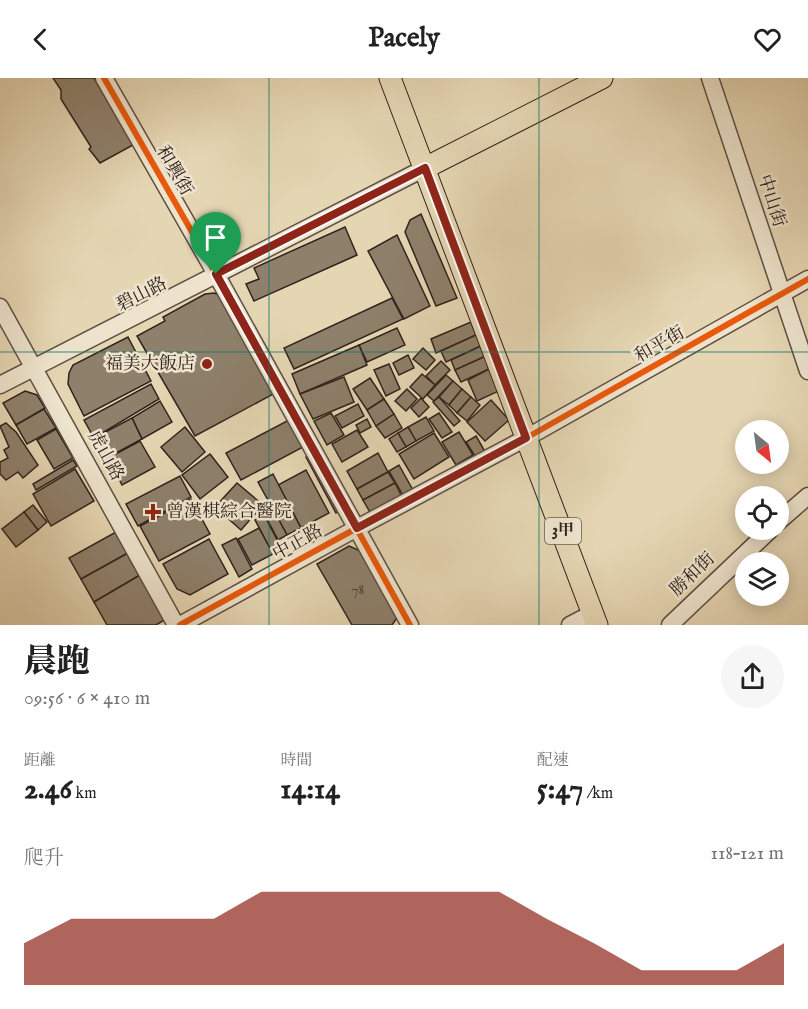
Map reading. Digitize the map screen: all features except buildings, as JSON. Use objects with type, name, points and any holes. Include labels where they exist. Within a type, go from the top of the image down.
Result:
[{"type":"main road","name":"3甲","points":[[390,78],[595,619]]},
{"type":"main road","name":"碧山路","points":[[425,168],[602,78]]},
{"type":"street","name":"和興街","points":[[104,78],[216,274],[410,625]]},
{"type":"street","name":"中山街","points":[[710,78],[808,371]]},
{"type":"street","name":"碧山路","points":[[0,385],[425,168]]},
{"type":"street","name":"和平街","points":[[526,438],[808,279]]},
{"type":"street","name":"虎山路","points":[[0,307],[178,625]]},
{"type":"street","name":"中正路","points":[[178,625],[526,438]]},
{"type":"street","points":[[789,512],[808,496]]},
{"type":"street","name":"勝和街","points":[[670,625],[759,540]]},
{"type":"street","points":[[570,625],[595,619]]},
{"type":"cycle path","points":[[104,78],[216,274],[410,625]]},
{"type":"cycle path","points":[[180,625],[526,438],[808,279]]},
{"type":"place","name":"福美大飯店","points":[[207,364]]},
{"type":"place","name":"曾漢棋綜合醫院","points":[[153,512]]},
{"type":"route","points":[[425,168],[526,438],[357,528],[216,274],[425,168]]}]
